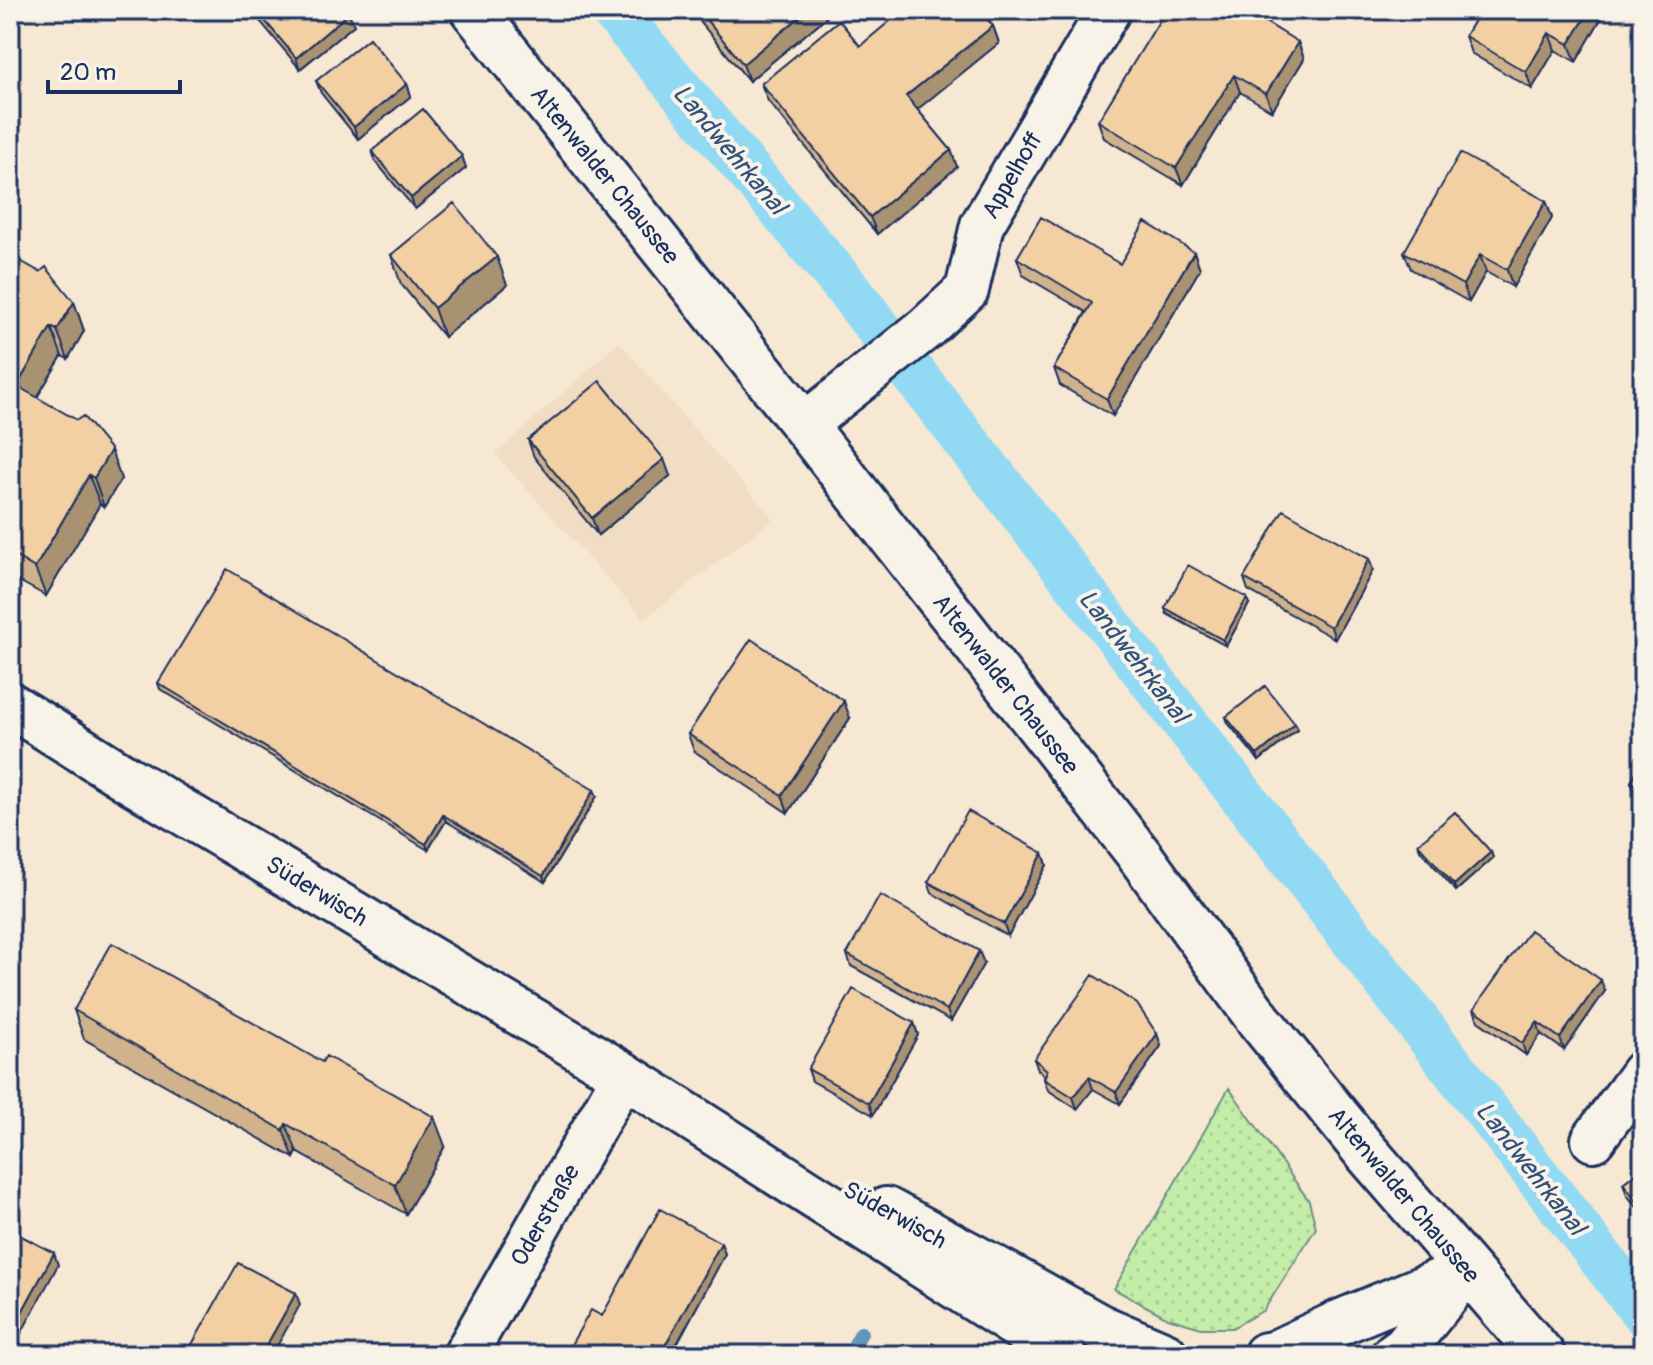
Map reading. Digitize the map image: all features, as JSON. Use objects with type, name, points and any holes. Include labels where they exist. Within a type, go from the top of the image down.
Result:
[{"type":"street","name":"Altenwalder Chaussee","points":[[473,10],[804,425],[1137,852],[1259,1020],[1366,1152],[1542,1355]]},
{"type":"street","name":"Appelhoff","points":[[804,425],[926,328],[967,290],[982,225],[1109,10]]},
{"type":"street","name":"Süderwisch","points":[[10,705],[126,778],[624,1075],[1063,1355]]},
{"type":"street","points":[[1593,1140],[1643,1072]]},
{"type":"street","name":"Süderwisch","points":[[624,1075],[817,1171],[1100,1327],[1165,1355]]},
{"type":"street","name":"Oderstraße","points":[[465,1355],[624,1075]]},
{"type":"street","points":[[1271,1355],[1341,1322],[1467,1270]]},
{"type":"street","points":[[1394,1355],[1405,1347],[1467,1270]]},
{"type":"shaded area","points":[[619,342],[773,519],[644,619],[495,454]]},
{"type":"green space","points":[[1229,1088],[1309,1201],[1316,1228],[1264,1310],[1232,1328],[1201,1328],[1168,1318],[1114,1289]]},
{"type":"building","points":[[256,10],[347,10],[349,13],[296,58]]},
{"type":"building","points":[[698,10],[808,10],[743,64]]},
{"type":"building","points":[[903,10],[980,10],[993,26],[906,96],[951,150],[870,217],[761,84],[839,20],[860,46]]},
{"type":"building","points":[[1166,10],[1246,10],[1298,42],[1266,94],[1234,75],[1176,168],[1098,121]]},
{"type":"building","points":[[1480,10],[1590,10],[1569,44],[1549,33],[1526,72],[1465,36]]},
{"type":"building","points":[[369,38],[407,84],[354,127],[316,81]]},
{"type":"building","points":[[423,109],[462,156],[411,198],[372,151]]},
{"type":"building","points":[[1460,153],[1546,201],[1507,270],[1480,255],[1463,285],[1404,252]]},
{"type":"building","points":[[454,203],[497,257],[434,308],[391,255]]},
{"type":"building","points":[[1041,217],[1120,264],[1145,222],[1194,252],[1107,399],[1054,368],[1092,303],[1017,258]]},
{"type":"building","points":[[10,255],[40,272],[46,267],[74,302],[57,330],[51,327],[17,386],[77,420],[83,416],[111,450],[94,478],[89,475],[35,568],[10,553]]},
{"type":"building","points":[[600,381],[664,459],[592,518],[528,440]]},
{"type":"building","points":[[1283,510],[1369,559],[1331,627],[1244,578]]},
{"type":"building","points":[[1188,565],[1247,598],[1223,640],[1165,608]]},
{"type":"building","points":[[227,569],[594,790],[543,876],[443,815],[426,844],[158,683]]},
{"type":"building","points":[[751,639],[844,701],[782,795],[688,734]]},
{"type":"building","points":[[1265,686],[1295,724],[1257,755],[1226,717]]},
{"type":"building","points":[[1643,760],[1643,788],[1631,782]]},
{"type":"building","points":[[968,811],[1043,853],[1004,924],[928,882]]},
{"type":"building","points":[[1455,812],[1491,852],[1454,885],[1418,844]]},
{"type":"building","points":[[880,895],[979,951],[947,1010],[847,954]]},
{"type":"building","points":[[1530,930],[1601,980],[1560,1038],[1537,1022],[1522,1043],[1474,1009]]},
{"type":"building","points":[[112,943],[322,1062],[326,1056],[434,1117],[395,1185],[286,1124],[283,1130],[74,1010]]},
{"type":"building","points":[[1093,975],[1137,1004],[1157,1034],[1116,1092],[1089,1077],[1073,1097],[1044,1079],[1047,1070],[1034,1059]]},
{"type":"building","points":[[853,989],[914,1023],[869,1103],[808,1069]]},
{"type":"building","points":[[1643,1168],[1643,1209],[1623,1183]]},
{"type":"building","points":[[660,1209],[721,1243],[663,1349],[653,1344],[647,1355],[565,1355],[591,1310],[602,1316]]},
{"type":"building","points":[[10,1230],[54,1253],[10,1334]]},
{"type":"building","points":[[238,1263],[296,1293],[261,1355],[186,1355]]},
{"type":"building","points":[[932,1343],[952,1355],[925,1355]]},
{"type":"waterway","name":"Landwehrkanal","points":[[613,10],[847,288],[1643,1312]]},
{"type":"waterway","points":[[849,1355],[861,1333]]}]
